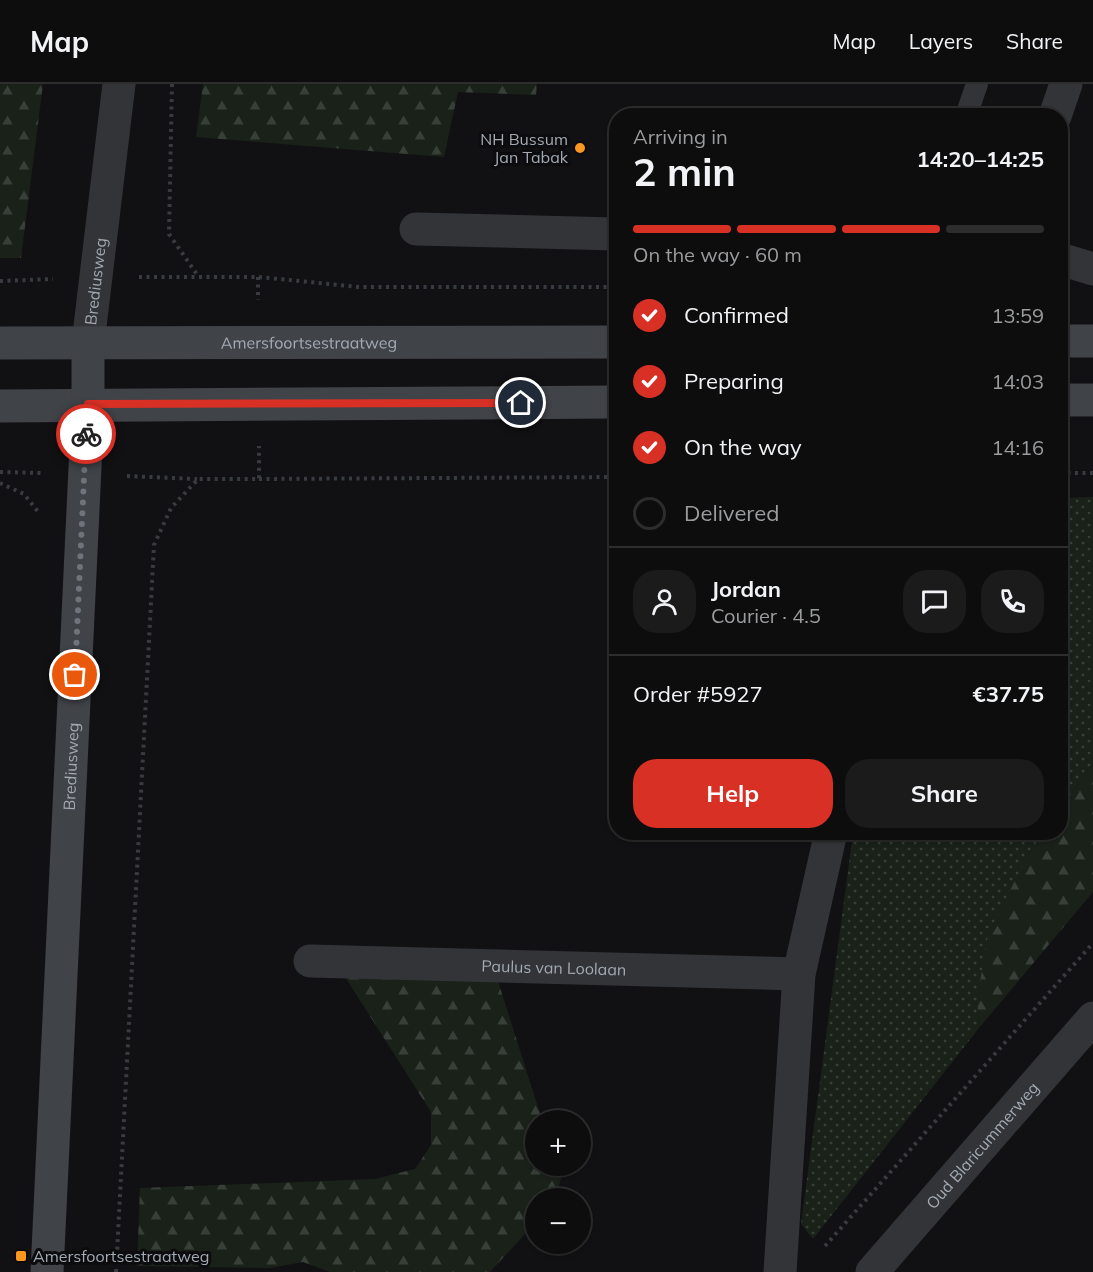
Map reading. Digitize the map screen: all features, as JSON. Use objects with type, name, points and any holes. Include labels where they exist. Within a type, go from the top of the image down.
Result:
[{"type":"main road","points":[[1068,341],[1093,340]]},
{"type":"main road","name":"Amersfoortsestraatweg","points":[[0,343],[609,342]]},
{"type":"main road","name":"Brediusweg","points":[[48,1272],[88,404],[88,343]]},
{"type":"main road","points":[[1068,400],[1093,400]]},
{"type":"main road","points":[[0,406],[609,402]]},
{"type":"street","name":"Brediusweg","points":[[88,343],[119,84]]},
{"type":"street","points":[[1058,108],[1066,84]]},
{"type":"street","points":[[416,229],[609,234]]},
{"type":"street","points":[[1068,261],[1093,269]]},
{"type":"street","points":[[780,1272],[800,974],[829,840]]},
{"type":"street","name":"Paulus van Loolaan","points":[[310,961],[800,974]]},
{"type":"street","name":"Oud Blaricummerweg","points":[[872,1272],[1093,1018]]},
{"type":"lane","points":[[969,108],[977,84]]},
{"type":"path","points":[[171,84],[169,234],[198,277],[258,277],[359,287],[609,287]]},
{"type":"path","points":[[258,277],[258,343]]},
{"type":"path","points":[[258,404],[259,478]]},
{"type":"path","points":[[1068,473],[1093,473]]},
{"type":"path","points":[[116,1272],[154,545],[171,508],[198,479],[609,477]]},
{"type":"path","points":[[818,1254],[1093,943]]},
{"type":"green space","points":[[0,84],[43,84],[21,258],[0,258]]},
{"type":"green space","points":[[203,84],[537,84],[536,95],[458,92],[444,157],[196,137]]},
{"type":"green space","points":[[1093,497],[1093,764],[1068,798],[1068,498]]},
{"type":"green space","points":[[1093,764],[1093,892],[979,1028],[977,1000],[988,934],[1030,851],[1038,840],[1068,840],[1068,798]]},
{"type":"green space","points":[[852,840],[1038,840],[1030,851],[977,1000],[979,1028],[813,1239],[801,1224]]},
{"type":"green space","points":[[492,962],[539,1110],[525,1110],[525,1176],[560,1176],[558,1188],[525,1188],[525,1234],[490,1272],[330,1272],[303,1262],[270,1268],[137,1266],[140,1188],[375,1179],[415,1169],[431,1145],[431,1112],[340,969]]},
{"type":"way so far","points":[[75,675],[86,434]]},
{"type":"place","name":"NH Bussum Jan Tabak","points":[[580,148]]},
{"type":"place","name":"Amersfoortsestraatweg","points":[[21,1256]]},
{"type":"route","points":[[86,434],[88,404],[521,403]]}]
